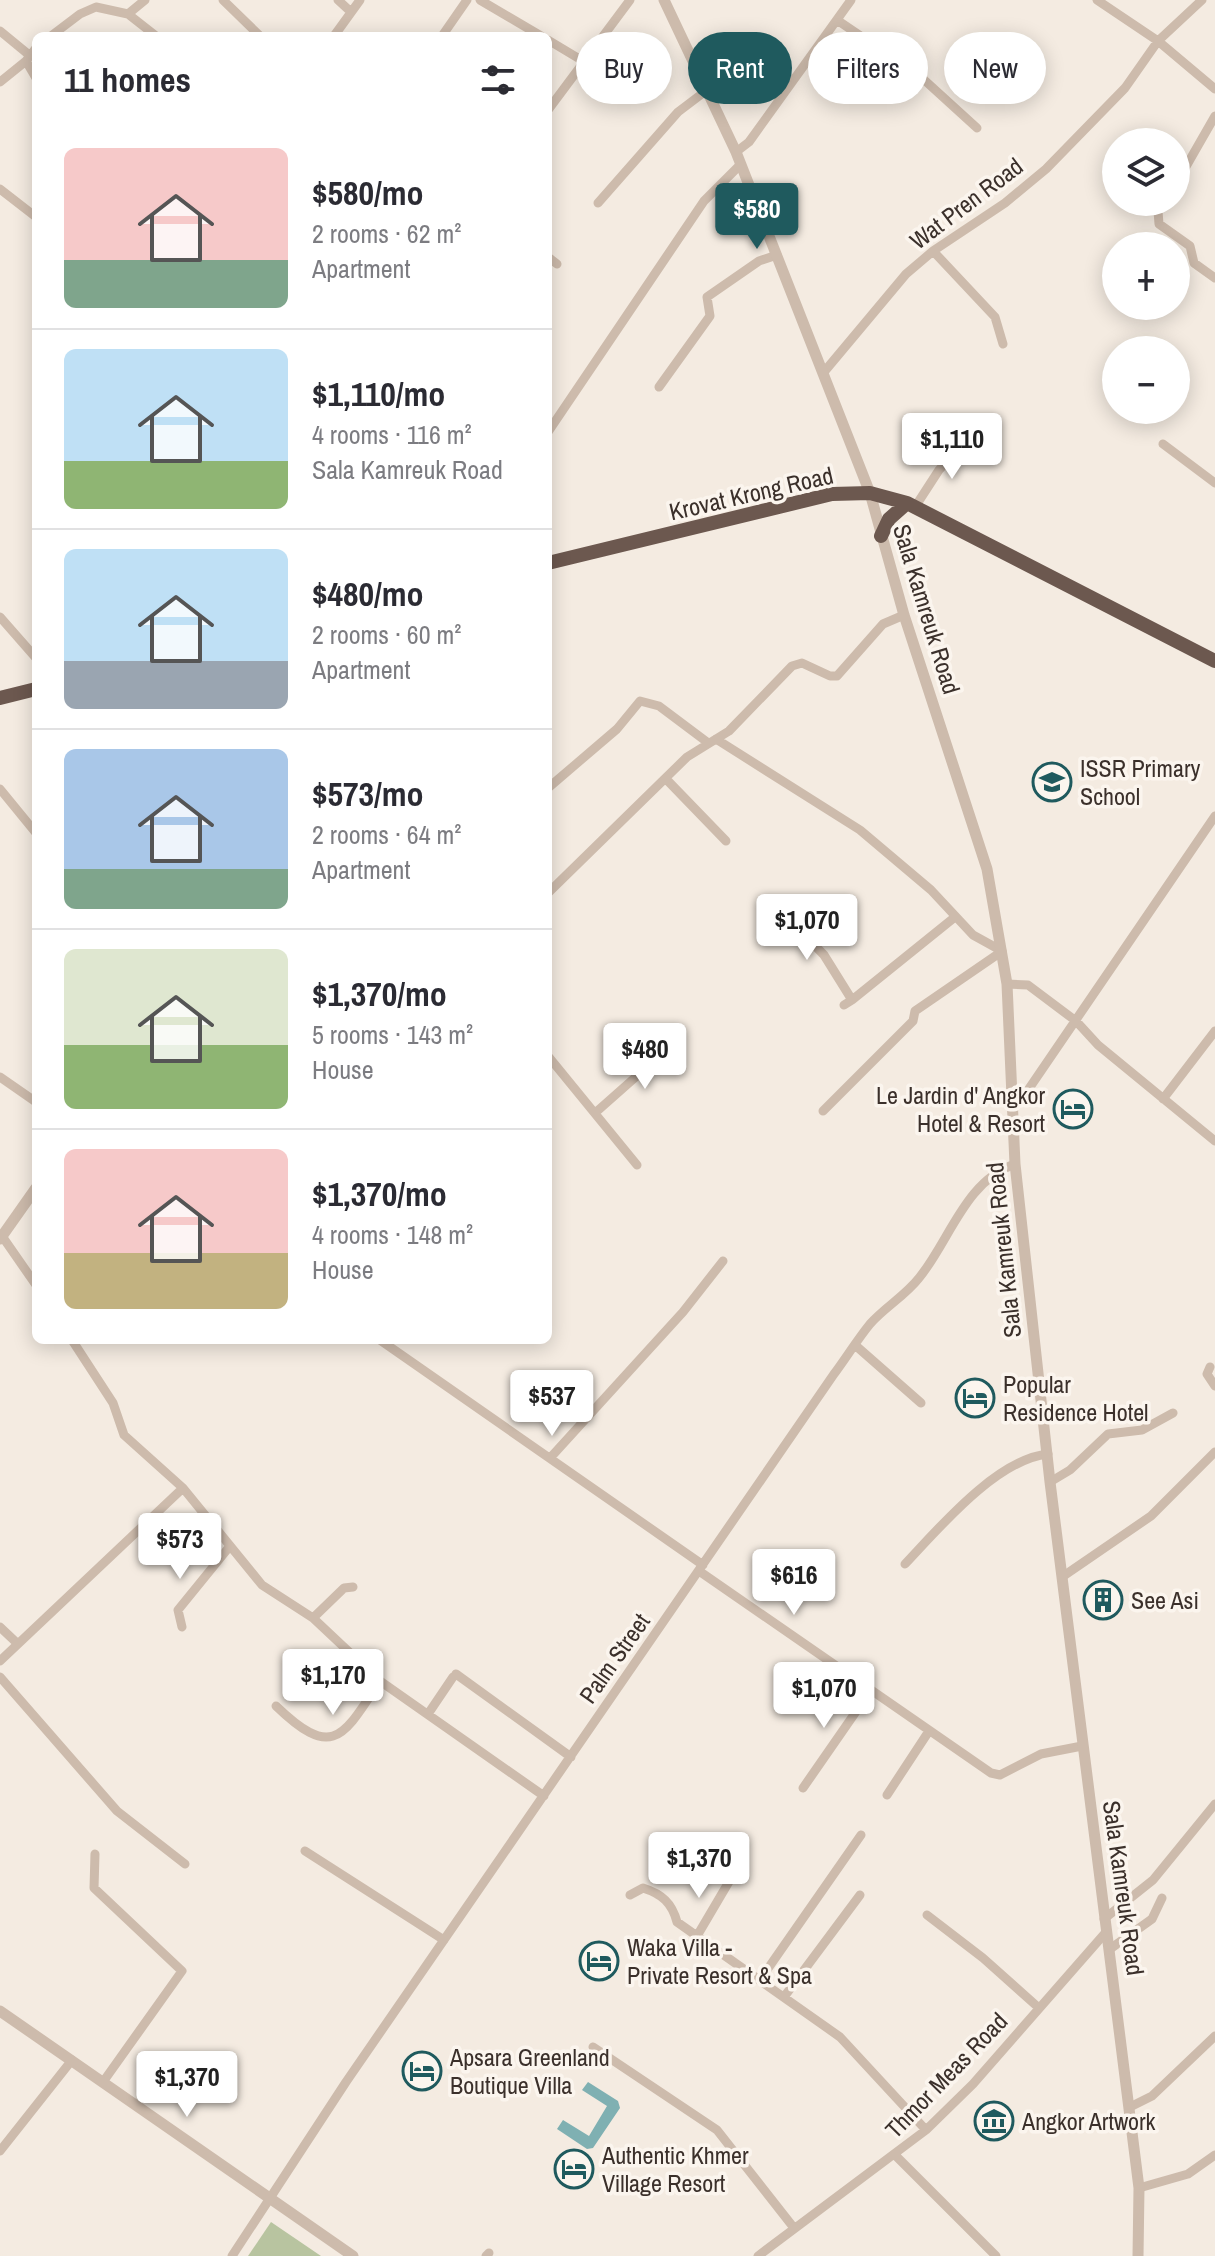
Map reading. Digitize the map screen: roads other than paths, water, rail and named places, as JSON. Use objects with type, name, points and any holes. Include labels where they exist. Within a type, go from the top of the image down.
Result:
[{"type":"highway","name":"Krovat Krong Road","points":[[552,562],[832,494],[870,493],[911,505],[1215,661]]},
{"type":"highway","points":[[881,536],[889,519],[911,505]]},
{"type":"highway","points":[[0,698],[32,690]]},
{"type":"street","points":[[128,14],[145,0]]},
{"type":"street","points":[[223,0],[256,32]]},
{"type":"street","points":[[338,0],[351,12]]},
{"type":"street","points":[[337,32],[360,0]]},
{"type":"street","points":[[445,32],[467,0]]},
{"type":"street","points":[[480,0],[534,32]]},
{"type":"street","points":[[605,32],[630,0]]},
{"type":"street","name":"Sala Kamreuk Road","points":[[664,0],[688,65]]},
{"type":"street","points":[[552,426],[704,201],[739,158],[851,0]]},
{"type":"street","points":[[1097,0],[1158,41],[1215,89]]},
{"type":"street","name":"Wat Pren Road","points":[[824,372],[906,274],[933,251],[1005,203],[1046,169],[1125,88],[1158,41],[1202,0]]},
{"type":"street","points":[[56,32],[80,14],[96,7],[128,14],[151,32]]},
{"type":"street","points":[[837,20],[921,77],[977,128]]},
{"type":"street","points":[[0,31],[30,54],[0,82]]},
{"type":"street","points":[[552,42],[576,57]]},
{"type":"street","points":[[552,104],[576,71]]},
{"type":"street","points":[[598,203],[691,104]]},
{"type":"street","name":"Sala Kamreuk Road","points":[[705,104],[739,158],[870,493],[904,615],[987,869],[1007,984],[1012,1165],[1139,2188],[1138,2256]]},
{"type":"street","points":[[1190,160],[1215,116]]},
{"type":"street","points":[[0,189],[32,214]]},
{"type":"street","points":[[1158,216],[1159,224],[1190,246],[1194,263],[1215,278]]},
{"type":"street","points":[[933,251],[995,317],[1003,344]]},
{"type":"street","points":[[659,387],[710,316],[707,297],[759,261],[777,255]]},
{"type":"street","points":[[911,505],[968,438]]},
{"type":"street","points":[[1163,444],[1215,483]]},
{"type":"street","points":[[552,889],[667,780],[687,757],[712,741],[792,666],[802,663],[830,676],[837,676],[883,624],[904,615]]},
{"type":"street","points":[[0,617],[32,653]]},
{"type":"street","points":[[552,785],[617,729],[640,701],[659,706],[860,830],[931,890],[973,935],[1002,951],[915,1011],[913,1021],[823,1111]]},
{"type":"street","points":[[667,780],[726,841]]},
{"type":"street","points":[[0,789],[32,828]]},
{"type":"street","points":[[1011,1103],[1026,1093],[1215,816]]},
{"type":"street","points":[[791,921],[824,955],[848,1002],[955,917]]},
{"type":"street","points":[[1007,984],[1028,985],[1076,1021],[1098,1045],[1215,1141]]},
{"type":"street","points":[[1163,1099],[1215,1031]]},
{"type":"street","points":[[595,1113],[673,1044]]},
{"type":"street","points":[[552,1061],[637,1165]]},
{"type":"street","points":[[0,1077],[32,1099]]},
{"type":"street","name":"Palm Street","points":[[232,2256],[444,1940],[870,1324],[921,1276],[958,1215],[996,1170],[1012,1165]]},
{"type":"street","points":[[32,1194],[1,1238],[32,1280]]},
{"type":"street","points":[[551,1457],[683,1312],[723,1261]]},
{"type":"street","points":[[75,1344],[113,1403],[124,1435],[183,1488],[262,1585],[313,1618],[380,1681],[544,1796]]},
{"type":"street","points":[[386,1344],[551,1457],[929,1731],[998,1776],[1053,1749],[1082,1746]]},
{"type":"street","points":[[855,1345],[921,1403]]},
{"type":"street","points":[[1210,1367],[1207,1374],[1215,1386]]},
{"type":"street","points":[[1050,1482],[1070,1470],[1108,1434],[1142,1430],[1173,1413]]},
{"type":"street","points":[[1062,1577],[1151,1516],[1215,1452]]},
{"type":"street","points":[[905,1564],[963,1505],[1000,1475],[1025,1458],[1048,1454]]},
{"type":"street","points":[[0,1661],[183,1488]]},
{"type":"street","points":[[182,1627],[178,1610],[230,1546]]},
{"type":"street","points":[[313,1618],[344,1588],[353,1587]]},
{"type":"street","points":[[0,1627],[18,1644]]},
{"type":"street","points":[[428,1714],[455,1676],[571,1757]]},
{"type":"street","points":[[0,1677],[117,1811],[185,1864]]},
{"type":"street","points":[[276,1706],[302,1731],[315,1738],[328,1738],[339,1735],[355,1719],[380,1681]]},
{"type":"street","points":[[803,1788],[871,1690]]},
{"type":"street","points":[[887,1795],[929,1731]]},
{"type":"street","name":"Thmor Meas Road","points":[[758,2256],[789,2221],[896,2156],[973,2084],[1105,1925],[1153,1880],[1215,1804]]},
{"type":"street","points":[[760,1980],[861,1835]]},
{"type":"street","points":[[305,1851],[444,1940]]},
{"type":"street","points":[[95,1854],[94,1888],[182,1971],[103,2082]]},
{"type":"street","points":[[697,1936],[730,1880]]},
{"type":"street","points":[[630,1895],[643,1888],[656,1893],[672,1906],[677,1922],[844,2040],[926,2130]]},
{"type":"street","points":[[784,1997],[860,1895]]},
{"type":"street","points":[[1110,1949],[1152,1919],[1162,1898]]},
{"type":"street","points":[[927,1915],[983,1958],[1039,2008]]},
{"type":"street","points":[[0,2011],[353,2256]]},
{"type":"street","points":[[1130,2107],[1152,2096],[1215,2036]]},
{"type":"street","points":[[593,2047],[717,2130],[789,2221]]},
{"type":"street","points":[[0,2151],[72,2060]]},
{"type":"street","points":[[1139,2188],[1188,2174],[1215,2155]]},
{"type":"street","points":[[896,2156],[996,2256]]},
{"type":"water","points":[[588,2082],[618,2101],[620,2108],[593,2148],[587,2149],[557,2129],[563,2120],[589,2136],[607,2106],[582,2090]]},
{"type":"place","name":"ISSR Primary School","points":[[1052,782]]},
{"type":"place","name":"Le Jardin d' Angkor Hotel & Resort","points":[[1073,1109]]},
{"type":"place","name":"Popular Residence Hotel","points":[[975,1398]]},
{"type":"place","name":"See Asi","points":[[1103,1600]]},
{"type":"place","name":"Waka Villa - Private Resort & Spa","points":[[599,1961]]},
{"type":"place","name":"Apsara Greenland Boutique Villa","points":[[422,2071]]},
{"type":"place","name":"Angkor Artwork","points":[[994,2121]]},
{"type":"place","name":"Authentic Khmer Village Resort","points":[[574,2169]]}]
